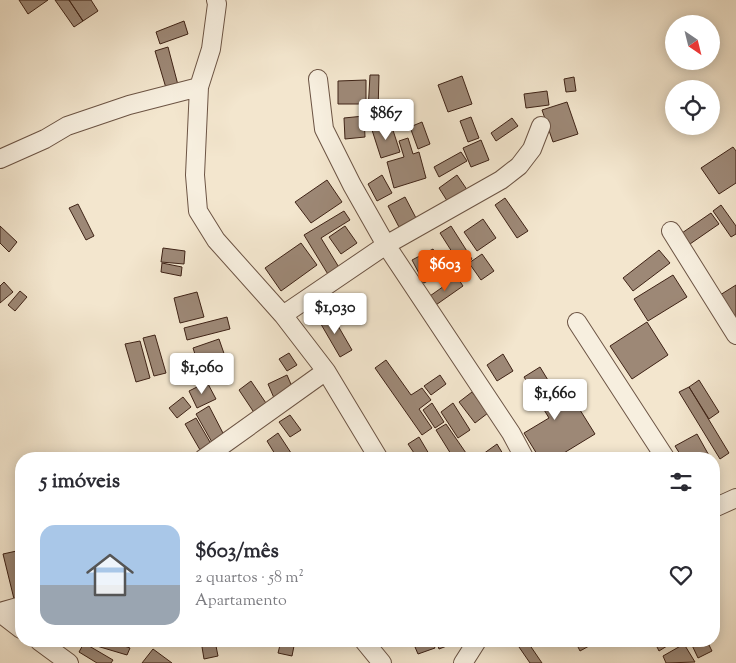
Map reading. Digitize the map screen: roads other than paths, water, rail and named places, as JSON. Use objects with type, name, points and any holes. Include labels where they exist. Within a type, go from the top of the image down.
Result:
[{"type":"street","points":[[218,1],[211,49],[199,87],[195,175],[198,211],[216,240],[283,315],[326,371],[375,452]]},
{"type":"street","points":[[318,79],[324,129],[352,185],[386,244],[511,433],[521,452]]},
{"type":"street","points":[[0,159],[45,139],[67,126],[129,104],[199,87]]},
{"type":"street","points":[[283,315],[386,244],[501,180],[518,166],[532,149],[541,126]]},
{"type":"street","points":[[671,231],[736,335]]},
{"type":"street","points":[[577,322],[661,452]]},
{"type":"street","points":[[213,452],[326,371]]},
{"type":"street","points":[[720,505],[736,498]]},
{"type":"street","points":[[0,612],[15,608]]},
{"type":"street","points":[[0,612],[15,623]]},
{"type":"street","points":[[47,647],[69,663]]},
{"type":"street","points":[[369,647],[382,663]]},
{"type":"street","points":[[464,663],[473,647]]}]
